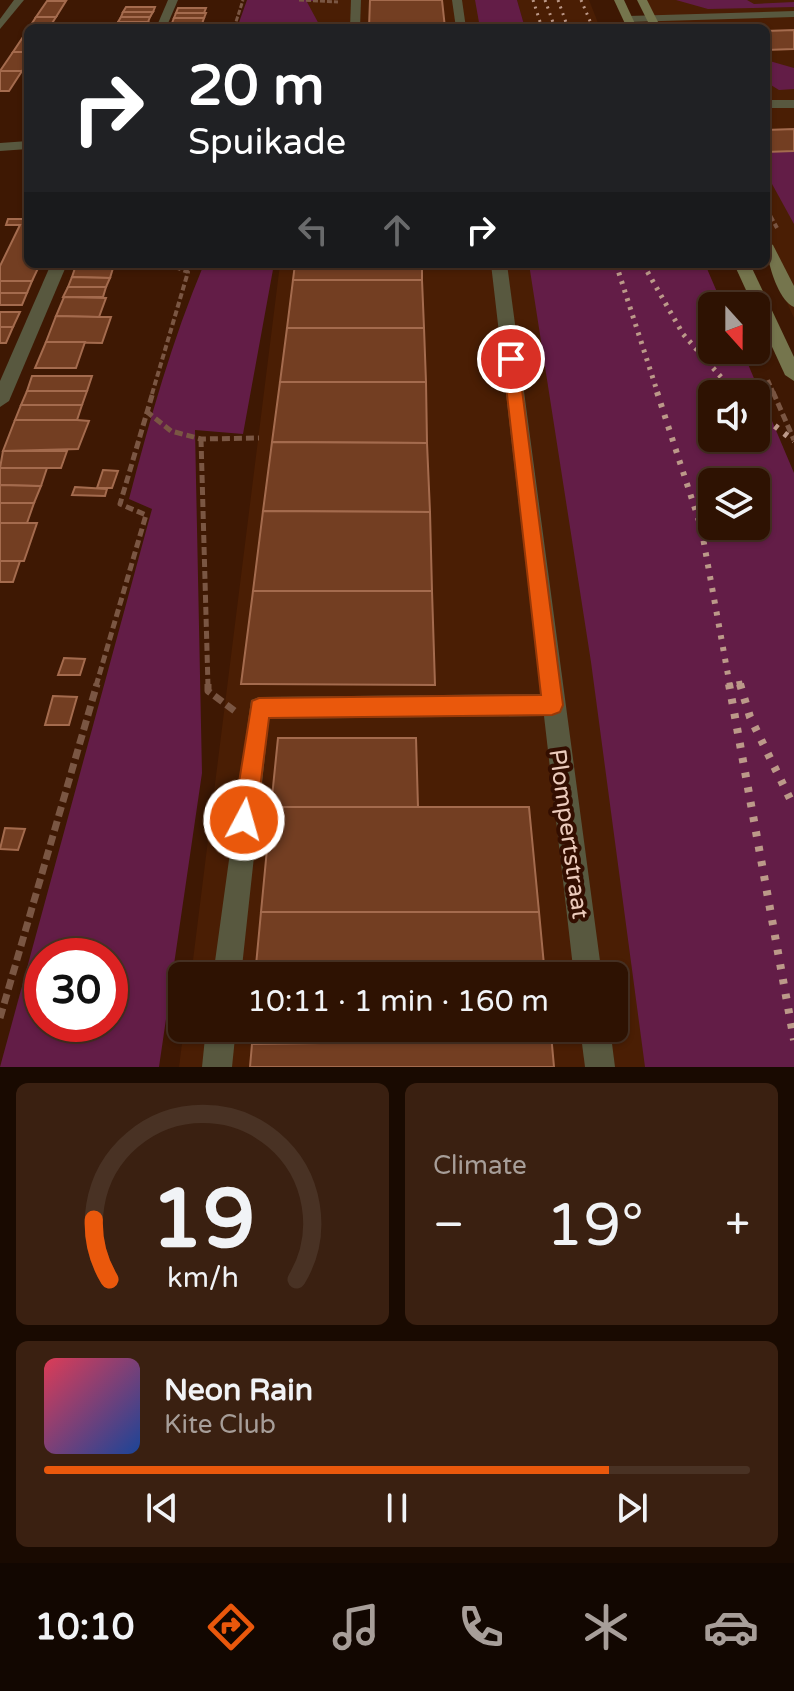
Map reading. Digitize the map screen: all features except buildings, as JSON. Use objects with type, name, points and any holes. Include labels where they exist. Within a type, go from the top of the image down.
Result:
[{"type":"main road","points":[[619,0],[630,24]]},
{"type":"main road","points":[[642,0],[654,23]]},
{"type":"main road","points":[[770,253],[794,302]]},
{"type":"main road","points":[[744,268],[794,375]]},
{"type":"street","points":[[0,26],[19,0]]},
{"type":"street","points":[[163,24],[173,0]]},
{"type":"street","points":[[457,0],[460,24]]},
{"type":"street","points":[[355,24],[356,1]]},
{"type":"street","points":[[630,24],[794,14]]},
{"type":"street","points":[[770,104],[794,104]]},
{"type":"street","points":[[0,147],[24,145]]},
{"type":"street","points":[[0,401],[57,268]]},
{"type":"street","name":"Plompertstraat","points":[[499,268],[586,962]]},
{"type":"street","points":[[229,962],[259,708],[552,705]]},
{"type":"street","points":[[217,1067],[220,1042]]},
{"type":"street","points":[[597,1042],[600,1067]]},
{"type":"path","points":[[235,24],[243,0]]},
{"type":"path","points":[[299,0],[356,1]]},
{"type":"path","points":[[0,1018],[146,515],[120,504],[188,272],[178,268]]},
{"type":"path","points":[[766,376],[794,440]]},
{"type":"path","points":[[146,411],[171,431],[201,439],[259,438]]},
{"type":"path","points":[[201,439],[208,691],[255,726]]},
{"type":"shaded area","points":[[247,0],[318,0],[307,2],[319,24],[238,24]]},
{"type":"shaded area","points":[[305,0],[486,0],[491,24],[301,24]]},
{"type":"shaded area","points":[[475,0],[517,0],[524,24],[479,24]]},
{"type":"shaded area","points":[[517,0],[589,0],[598,24],[524,24]]},
{"type":"shaded area","points":[[646,0],[794,0],[794,318],[770,266],[770,24],[657,24]]},
{"type":"shaded area","points":[[676,0],[747,0],[754,4],[794,2],[794,7],[708,9]]},
{"type":"shaded area","points":[[770,61],[794,68],[794,89],[779,90],[770,84]]},
{"type":"shaded area","points":[[794,150],[794,224],[770,180],[770,152]]},
{"type":"shaded area","points":[[202,268],[273,268],[243,434],[195,430],[202,773],[174,962],[168,962],[168,1005],[159,1067],[0,1067],[24,979],[24,1042],[128,1042],[128,938],[35,938],[152,509],[129,499],[162,380]]},
{"type":"shaded area","points":[[280,268],[542,268],[678,1067],[179,1067],[182,1042],[628,1042],[628,962],[193,962]]},
{"type":"shaded area","points":[[530,268],[707,268],[717,292],[698,292],[698,364],[748,364],[755,380],[698,380],[698,452],[770,452],[770,416],[794,473],[794,1067],[645,1067],[591,662]]},
{"type":"railway","points":[[533,0],[541,24]]},
{"type":"railway","points":[[545,0],[554,24]]},
{"type":"railway","points":[[558,0],[567,24]]},
{"type":"railway","points":[[581,0],[591,24]]},
{"type":"railway","points":[[617,268],[658,394]]},
{"type":"railway","points":[[645,268],[683,334],[724,380]]},
{"type":"railway","points":[[657,392],[701,527],[730,686]]},
{"type":"railway","points":[[770,422],[794,441]]},
{"type":"railway","points":[[739,681],[740,686]]},
{"type":"railway","points":[[729,684],[794,1040]]},
{"type":"railway","points":[[740,684],[750,717],[794,807]]},
{"type":"route","points":[[244,820],[259,708],[552,705],[511,359]]}]
